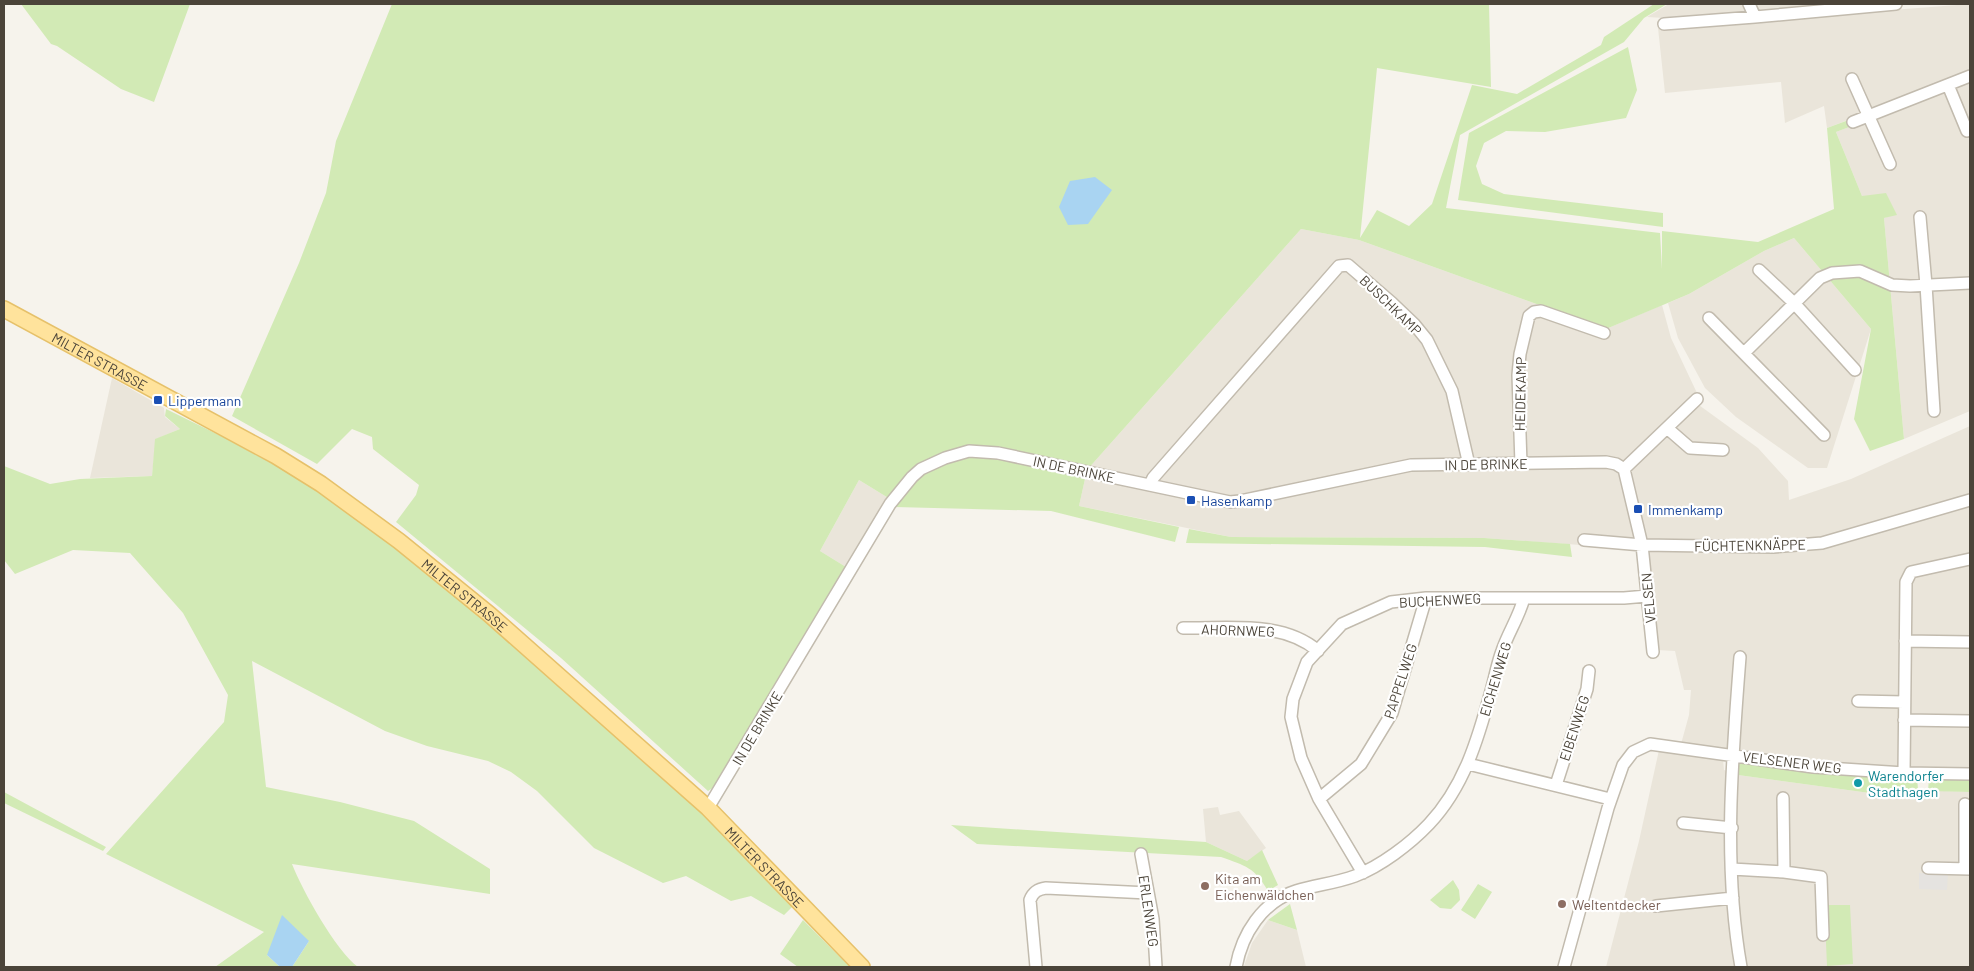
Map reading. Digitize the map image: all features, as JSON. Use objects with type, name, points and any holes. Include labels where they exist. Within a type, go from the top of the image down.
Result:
[{"type":"main road","name":"MILTER STRASSE","points":[[4,308],[276,456],[364,514],[489,614],[708,808],[862,967]]},
{"type":"street","points":[[1749,4],[1755,17]]},
{"type":"street","points":[[1664,24],[1755,17],[1853,6],[1896,4]]},
{"type":"street","points":[[1853,122],[1970,76]]},
{"type":"street","points":[[1852,79],[1870,115],[1890,164]]},
{"type":"street","points":[[1948,85],[1967,131]]},
{"type":"street","points":[[1920,217],[1934,411]]},
{"type":"street","name":"BUSCHKAMP","points":[[1150,485],[1153,478],[1339,266],[1344,265],[1348,266],[1392,303],[1414,324],[1427,340],[1452,391],[1469,465]]},
{"type":"street","points":[[1759,270],[1794,303],[1855,370]]},
{"type":"street","points":[[1744,353],[1820,278],[1832,273],[1848,270],[1860,271],[1892,285],[1926,286],[1970,283]]},
{"type":"street","name":"HEIDEKAMP","points":[[1521,464],[1518,375],[1520,354],[1529,316],[1540,310],[1604,333]]},
{"type":"street","points":[[1709,318],[1824,435]]},
{"type":"street","points":[[1642,545],[1624,469],[1697,399]]},
{"type":"street","points":[[1667,428],[1690,448],[1724,450]]},
{"type":"street","name":"IN DE BRINKE","points":[[708,808],[890,504],[921,469],[945,458],[969,451],[998,452],[1230,502],[1411,465],[1606,462],[1616,464],[1624,469]]},
{"type":"street","name":"FÜCHTENKNÄPPE","points":[[1584,540],[1642,545],[1774,547],[1822,544],[1970,500]]},
{"type":"street","name":"VELSEN","points":[[1642,545],[1653,652]]},
{"type":"street","points":[[1904,773],[1906,582],[1911,572],[1970,559]]},
{"type":"street","points":[[1524,598],[1647,596]]},
{"type":"street","name":"BUCHENWEG","points":[[1363,873],[1319,799],[1301,758],[1291,717],[1295,691],[1308,662],[1342,624],[1391,602],[1426,598],[1524,598]]},
{"type":"street","name":"PAPPELWEG","points":[[1319,799],[1361,764],[1392,713],[1426,598]]},
{"type":"street","name":"EICHENWEG","points":[[1236,967],[1239,950],[1249,930],[1258,917],[1273,903],[1298,890],[1363,873],[1389,858],[1429,824],[1463,777],[1486,712],[1502,651],[1524,598]]},
{"type":"street","name":"AHORNWEG","points":[[1183,628],[1254,629],[1282,632],[1308,642],[1318,651]]},
{"type":"street","points":[[1905,641],[1970,642]]},
{"type":"street","name":"VELSENER WEG","points":[[1733,754],[1740,657]]},
{"type":"street","name":"EIBENWEG","points":[[1556,785],[1588,689],[1589,671]]},
{"type":"street","points":[[1858,702],[1904,702]]},
{"type":"street","points":[[1904,720],[1970,721]]},
{"type":"street","name":"VELSENER WEG","points":[[1610,800],[1623,765],[1633,752],[1650,744],[1733,754],[1813,767],[1904,773],[1970,774]]},
{"type":"street","points":[[1733,754],[1733,898],[1741,967]]},
{"type":"street","points":[[1468,764],[1610,800],[1564,967]]},
{"type":"street","points":[[1783,798],[1784,872]]},
{"type":"street","points":[[1928,868],[1967,869],[1965,804]]},
{"type":"street","points":[[1683,822],[1732,828]]},
{"type":"street","name":"ERLENWEG","points":[[1141,854],[1152,919],[1156,967]]},
{"type":"street","points":[[1732,869],[1784,872],[1821,877],[1823,935]]},
{"type":"street","points":[[1036,967],[1030,900],[1033,894],[1040,889],[1148,893]]},
{"type":"street","points":[[1656,906],[1733,898]]},
{"type":"shaded area","points":[[1669,4],[1840,4],[1664,18],[1647,17]]},
{"type":"shaded area","points":[[1970,4],[1970,411],[1904,439],[1884,218],[1896,214],[1862,196],[1836,132],[1872,118],[1861,115],[1827,128],[1824,106],[1785,123],[1781,82],[1665,93],[1658,28]]},
{"type":"shaded area","points":[[1301,229],[1359,240],[1606,329],[1662,305],[1671,338],[1697,393],[1692,400],[1758,448],[1788,481],[1789,500],[1851,479],[1970,426],[1970,495],[1820,539],[1637,549],[1484,538],[1231,537],[1079,506],[1087,470]]},
{"type":"shaded area","points":[[1794,238],[1871,329],[1827,468],[1808,468],[1736,417],[1705,388],[1678,338],[1668,303],[1689,294],[1764,251]]},
{"type":"shaded area","points":[[112,378],[164,408],[165,417],[180,429],[156,439],[152,476],[90,478]]},
{"type":"shaded area","points":[[859,480],[890,499],[846,567],[820,551]]},
{"type":"shaded area","points":[[1970,504],[1970,769],[1923,770],[1816,762],[1681,744],[1689,715],[1691,690],[1684,690],[1675,651],[1657,650],[1647,552],[1773,552],[1822,549]]},
{"type":"shaded area","points":[[1659,750],[1723,759],[1724,770],[1738,775],[1877,794],[1918,790],[1970,792],[1970,967],[1606,967],[1639,841]]},
{"type":"shaded area","points":[[1218,807],[1220,815],[1239,811],[1266,848],[1247,861],[1206,842],[1203,809]]},
{"type":"shaded area","points":[[1919,873],[1948,874],[1947,890],[1919,889]]},
{"type":"shaded area","points":[[1268,920],[1297,930],[1306,967],[1244,966],[1252,943]]},
{"type":"green space","points":[[21,4],[190,4],[154,102],[121,89],[57,46],[51,44]]},
{"type":"green space","points":[[392,4],[1489,4],[1491,87],[1377,68],[1360,238],[1377,210],[1409,226],[1432,204],[1472,85],[1517,94],[1601,45],[1604,37],[1654,4],[1667,4],[1644,18],[1624,42],[1460,135],[1446,208],[1660,233],[1662,269],[1662,231],[1758,242],[1834,209],[1827,128],[1862,115],[1865,121],[1836,132],[1862,196],[1886,193],[1897,215],[1884,218],[1904,439],[1870,451],[1854,419],[1871,329],[1794,238],[1764,251],[1689,294],[1606,329],[1359,240],[1301,229],[1087,470],[1079,506],[1179,527],[1175,542],[1051,511],[895,507],[890,499],[859,480],[820,551],[846,567],[717,785],[708,791],[561,658],[396,522],[416,495],[419,485],[373,449],[372,437],[352,429],[317,464],[232,416],[299,263],[326,193],[336,141]]},
{"type":"green space","points":[[1628,47],[1637,90],[1626,118],[1545,132],[1506,131],[1484,143],[1476,166],[1482,184],[1504,194],[1663,213],[1663,227],[1458,200],[1469,133]]},
{"type":"green space","points":[[166,409],[223,437],[304,481],[384,535],[508,636],[634,750],[700,811],[793,906],[784,915],[751,896],[731,901],[686,876],[663,883],[594,848],[537,791],[511,772],[488,761],[427,746],[385,731],[252,661],[266,787],[340,802],[414,821],[490,869],[490,894],[292,864],[311,904],[330,934],[349,959],[358,967],[292,967],[309,941],[267,955],[280,967],[215,967],[264,932],[106,854],[224,722],[228,695],[183,613],[130,553],[73,550],[15,574],[4,560],[4,466],[50,484],[80,479],[152,476],[155,439],[180,429],[165,416]]},
{"type":"green space","points":[[1189,529],[1231,537],[1484,538],[1570,544],[1572,557],[1485,547],[1186,543]]},
{"type":"green space","points":[[1744,759],[1917,776],[1918,790],[1877,794],[1738,775],[1737,764]]},
{"type":"green space","points":[[1929,778],[1970,778],[1970,792],[1928,791]]},
{"type":"green space","points":[[4,792],[106,847],[103,851],[4,803]]},
{"type":"green space","points":[[951,825],[1206,842],[1247,861],[1262,850],[1278,885],[1268,891],[1249,868],[1221,857],[977,844]]},
{"type":"green space","points":[[1453,880],[1459,890],[1460,900],[1451,909],[1440,908],[1430,900]]},
{"type":"green space","points":[[1478,884],[1492,892],[1475,919],[1461,910]]},
{"type":"green space","points":[[1290,904],[1297,930],[1268,920]]},
{"type":"green space","points":[[1827,905],[1850,905],[1853,964],[1827,966],[1825,919]]},
{"type":"green space","points":[[803,920],[850,967],[798,967],[780,954]]},
{"type":"water","points":[[1095,177],[1112,190],[1088,224],[1068,225],[1059,207],[1070,181]]},
{"type":"water","points":[[282,915],[309,941],[292,967],[280,967],[267,955]]},
{"type":"place","name":"Lippermann","points":[[158,400]]},
{"type":"place","name":"Hasenkamp","points":[[1191,500]]},
{"type":"place","name":"Immenkamp","points":[[1638,509]]},
{"type":"place","name":"Warendorfer Stadthagen","points":[[1858,783]]},
{"type":"place","name":"Kita am Eichenwäldchen","points":[[1205,886]]},
{"type":"place","name":"Weltentdecker","points":[[1562,904]]}]
